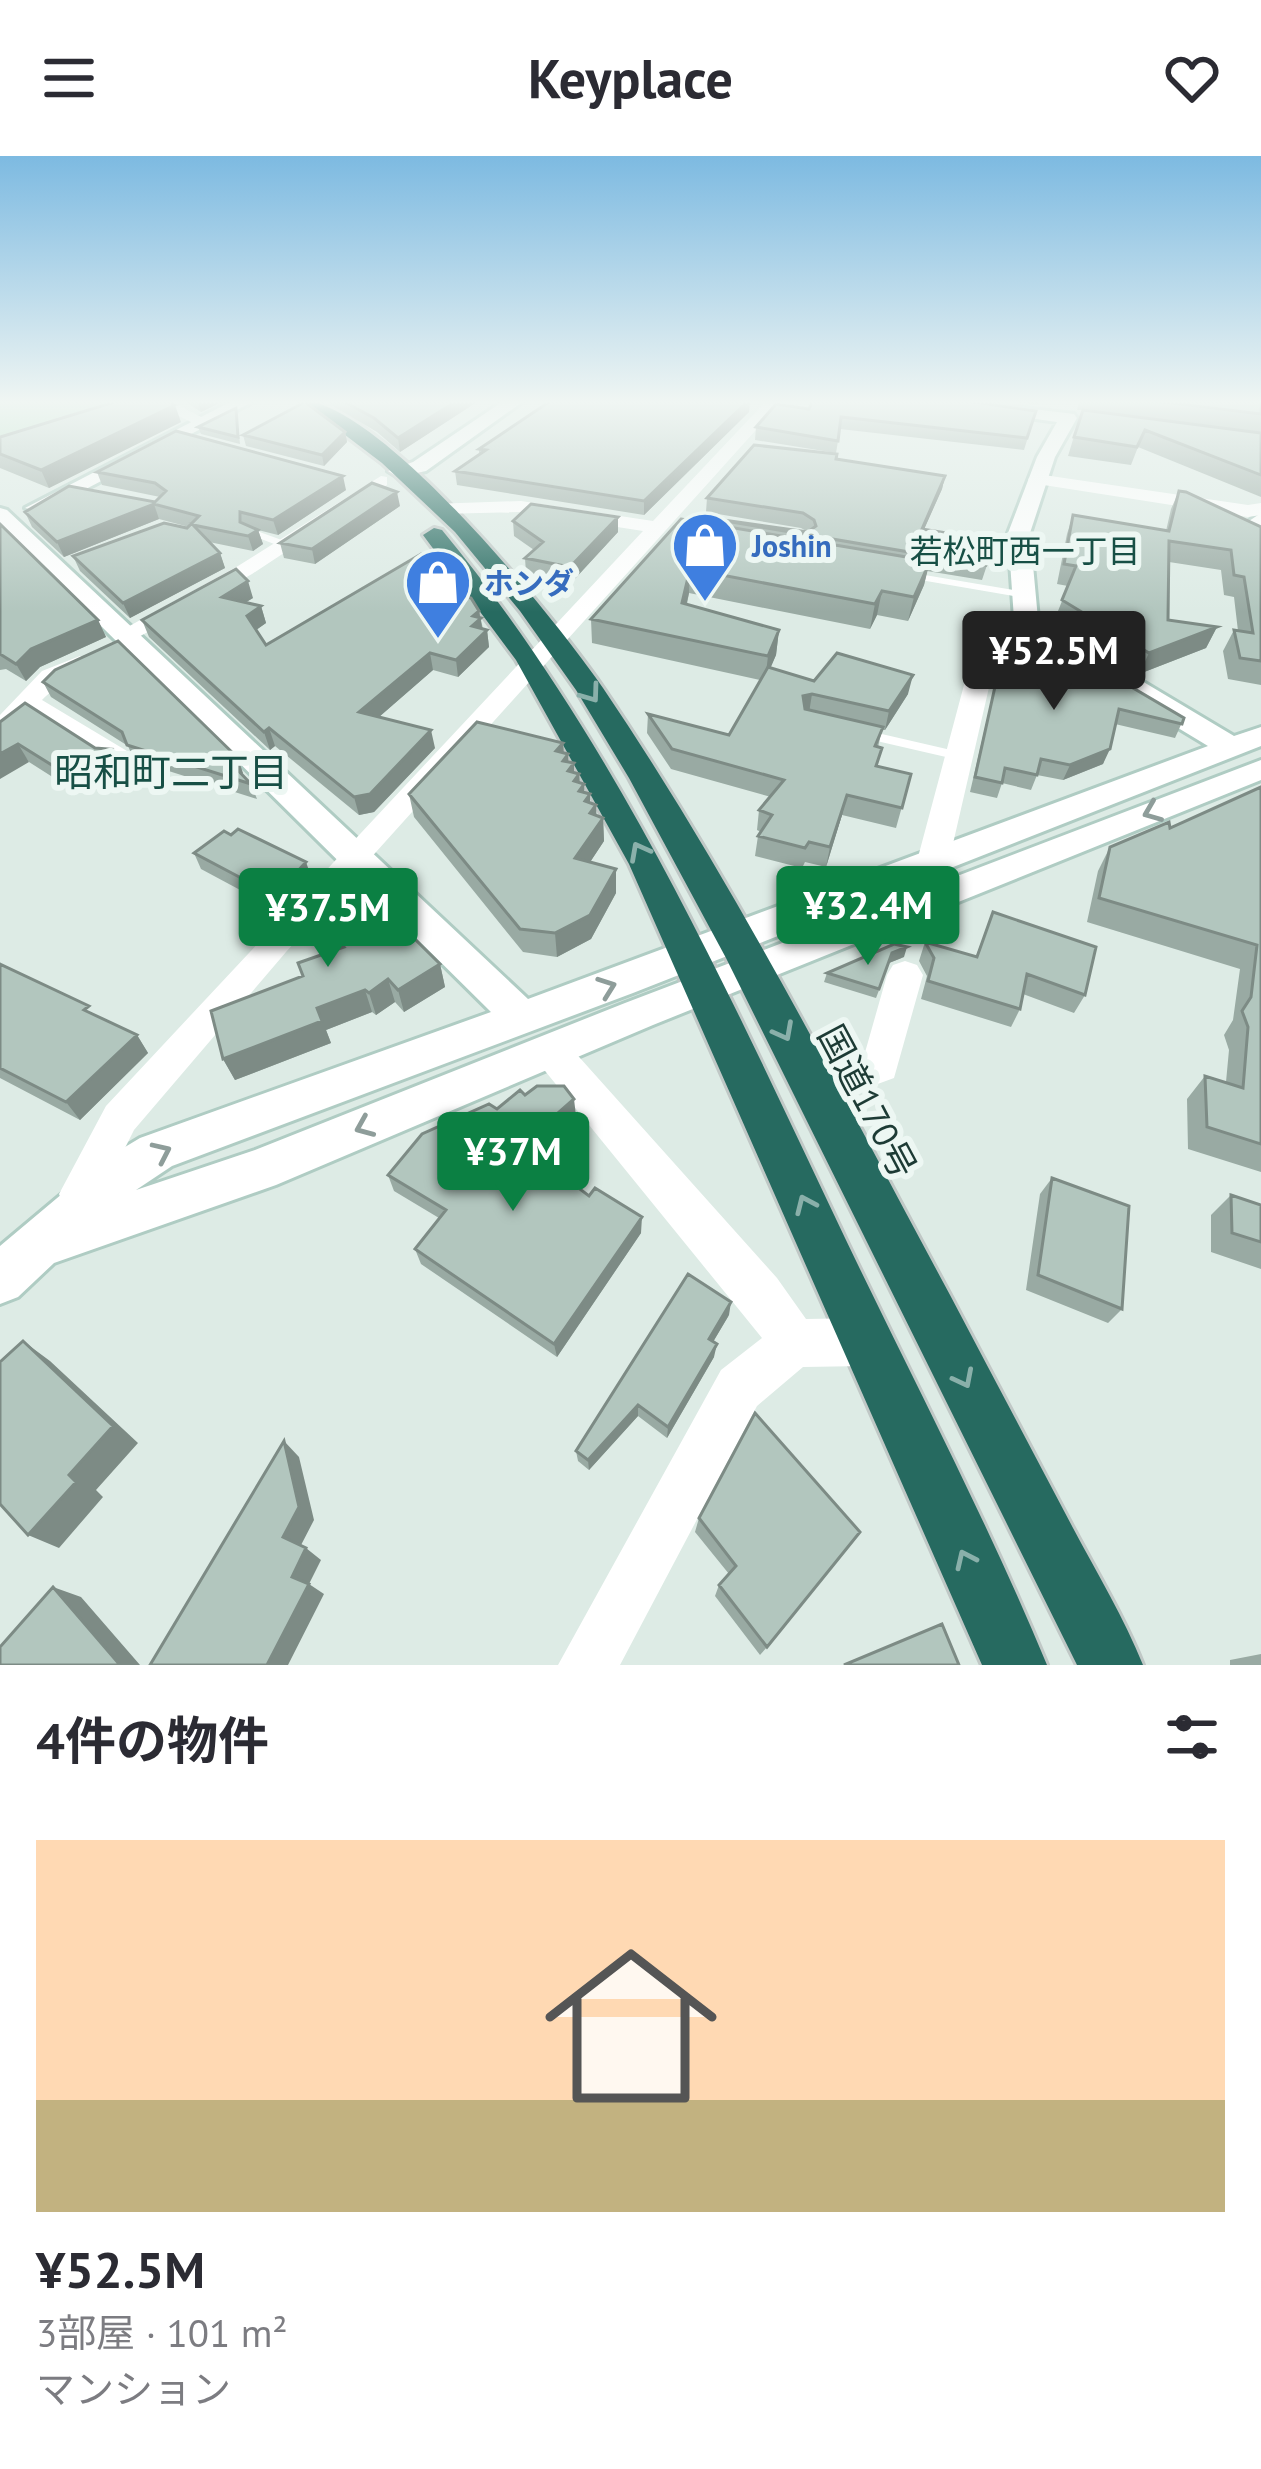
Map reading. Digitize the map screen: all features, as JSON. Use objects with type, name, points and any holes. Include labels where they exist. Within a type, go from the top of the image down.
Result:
[{"type":"highway","name":"国道170号","points":[[366,470],[439,508],[525,604],[542,655],[698,972],[1015,1665]]},
{"type":"highway","name":"国道170号","points":[[368,470],[542,655],[641,771],[815,1090],[1111,1665]]},
{"type":"street","points":[[5,523],[108,470]]},
{"type":"street","points":[[0,730],[52,676],[129,637],[286,544],[375,478],[402,470]]},
{"type":"street","points":[[17,1263],[100,1171],[104,1145],[120,1118],[542,655],[721,470]]},
{"type":"street","points":[[1043,470],[1019,533],[1026,608],[1033,630],[1246,742]]},
{"type":"street","points":[[1037,479],[1248,512],[1261,509]]},
{"type":"street","points":[[72,489],[115,498]]},
{"type":"street","points":[[439,508],[506,505],[670,526]]},
{"type":"street","points":[[1261,519],[1251,527],[1261,535]]},
{"type":"street","points":[[5,523],[77,572],[129,637],[536,1034],[760,1294],[794,1343]]},
{"type":"street","points":[[933,861],[992,625],[1026,608]]},
{"type":"street","points":[[22,708],[43,708],[117,757]]},
{"type":"street","points":[[743,954],[933,861],[1246,742]]},
{"type":"street","points":[[17,1263],[260,1170],[536,1034],[743,954],[1261,769]]},
{"type":"street","points":[[815,1090],[880,1067],[905,975]]},
{"type":"street","points":[[588,1665],[739,1388],[794,1343],[866,1342]]},
{"type":"lane","points":[[251,532],[286,544]]},
{"type":"lane","points":[[886,571],[1026,608]]},
{"type":"lane","points":[[851,731],[958,756]]},
{"type":"building","points":[[322,470],[343,476],[273,520],[240,512],[240,522],[258,530],[248,536],[193,525],[220,553],[123,603],[73,556],[164,523],[187,528],[199,516],[154,504],[57,542],[25,512],[69,486],[155,502],[166,491],[155,483],[97,472]]},
{"type":"building","points":[[456,470],[676,470],[644,501]]},
{"type":"building","points":[[731,470],[909,470],[945,476],[922,529],[995,541],[986,565],[702,517],[808,532],[816,526],[803,513],[707,498]]},
{"type":"building","points":[[372,483],[397,492],[312,549],[280,543]]},
{"type":"building","points":[[1179,491],[1261,527],[1261,661],[1240,658],[1234,630],[1253,633],[1244,577],[1234,575],[1231,550],[1169,541],[1168,620],[1217,627],[1149,653],[1062,600],[1076,566],[1064,564],[1073,515],[1169,531]]},
{"type":"building","points":[[531,504],[618,517],[570,567],[525,558],[543,542],[513,521]]},
{"type":"building","points":[[681,519],[930,561],[914,597],[882,591],[875,604],[690,569],[682,603],[779,630],[768,656],[591,619]]},
{"type":"building","points":[[0,524],[98,620],[31,649],[16,664],[0,654]]},
{"type":"building","points":[[421,554],[450,566],[419,585],[471,598],[479,611],[473,616],[481,618],[472,626],[487,630],[456,660],[430,653],[359,712],[431,730],[370,794],[354,797],[269,728],[264,732],[142,620],[236,569],[248,581],[222,597],[261,606],[247,616],[266,645]]},
{"type":"building","points":[[118,641],[238,758],[230,762],[251,784],[127,745],[122,732],[43,682],[55,670]]},
{"type":"building","points":[[1004,646],[1087,661],[1184,718],[1182,724],[1119,709],[1110,749],[1070,765],[1041,759],[1037,775],[1005,768],[1002,783],[975,777]]},
{"type":"building","points":[[837,653],[913,675],[889,711],[803,696],[805,709],[883,727],[875,746],[882,748],[876,766],[911,774],[902,808],[847,795],[830,847],[809,842],[805,848],[758,836],[772,815],[759,810],[784,780],[672,749],[648,714],[729,735],[768,667],[814,681]]},
{"type":"building","points":[[25,703],[95,748],[109,749],[63,772],[18,744],[0,754],[0,722]]},
{"type":"building","points":[[477,722],[563,743],[556,751],[568,754],[563,761],[574,763],[568,771],[579,774],[574,781],[584,784],[579,791],[590,794],[585,801],[596,805],[590,813],[603,818],[575,858],[616,869],[590,915],[555,933],[520,929],[409,794]]},
{"type":"building","points":[[1261,787],[1261,1144],[1207,1127],[1205,1076],[1243,1088],[1248,1027],[1242,1011],[1251,997],[1257,945],[1099,898],[1110,847],[1169,822],[1170,828]]},
{"type":"building","points":[[238,829],[306,862],[275,896],[194,853],[224,831],[231,835]]},
{"type":"building","points":[[337,872],[358,883],[440,964],[398,990],[388,979],[369,993],[365,990],[317,1008],[322,1021],[223,1059],[211,1011],[303,976],[298,963],[344,947],[306,905]]},
{"type":"building","points":[[993,912],[1096,947],[1085,995],[1027,974],[1020,1009],[928,981],[934,958],[925,942],[977,957]]},
{"type":"building","points":[[894,944],[907,947],[892,953],[879,989],[827,973]]},
{"type":"building","points":[[0,964],[89,1006],[84,1010],[137,1035],[66,1102],[0,1068]]},
{"type":"building","points":[[537,1086],[564,1086],[574,1099],[509,1156],[567,1188],[572,1183],[589,1196],[595,1188],[642,1217],[554,1344],[415,1249],[446,1210],[388,1175],[422,1134],[489,1104],[497,1109],[520,1090],[525,1095]]},
{"type":"building","points":[[1052,1178],[1129,1206],[1122,1309],[1038,1275]]},
{"type":"building","points":[[1231,1195],[1261,1205],[1261,1242],[1232,1233]]},
{"type":"building","points":[[688,1274],[731,1302],[709,1339],[717,1344],[668,1427],[638,1405],[588,1460],[576,1451]]},
{"type":"building","points":[[23,1341],[113,1426],[69,1475],[76,1482],[28,1535],[0,1504],[0,1362]]},
{"type":"building","points":[[755,1413],[860,1532],[767,1647],[719,1585],[736,1566],[699,1518]]},
{"type":"building","points":[[284,1441],[299,1507],[283,1537],[306,1548],[292,1577],[309,1584],[267,1665],[150,1665]]},
{"type":"building","points":[[53,1587],[120,1665],[0,1665],[0,1647]]},
{"type":"building","points":[[942,1624],[959,1665],[844,1665]]},
{"type":"place","name":"Joshin","points":[[705,604]]},
{"type":"place","name":"ホンダ","points":[[438,641]]},
{"type":"district","name":"若松町西一丁目","points":[[1025,550]]},
{"type":"district","name":"昭和町二丁目","points":[[171,771]]}]
